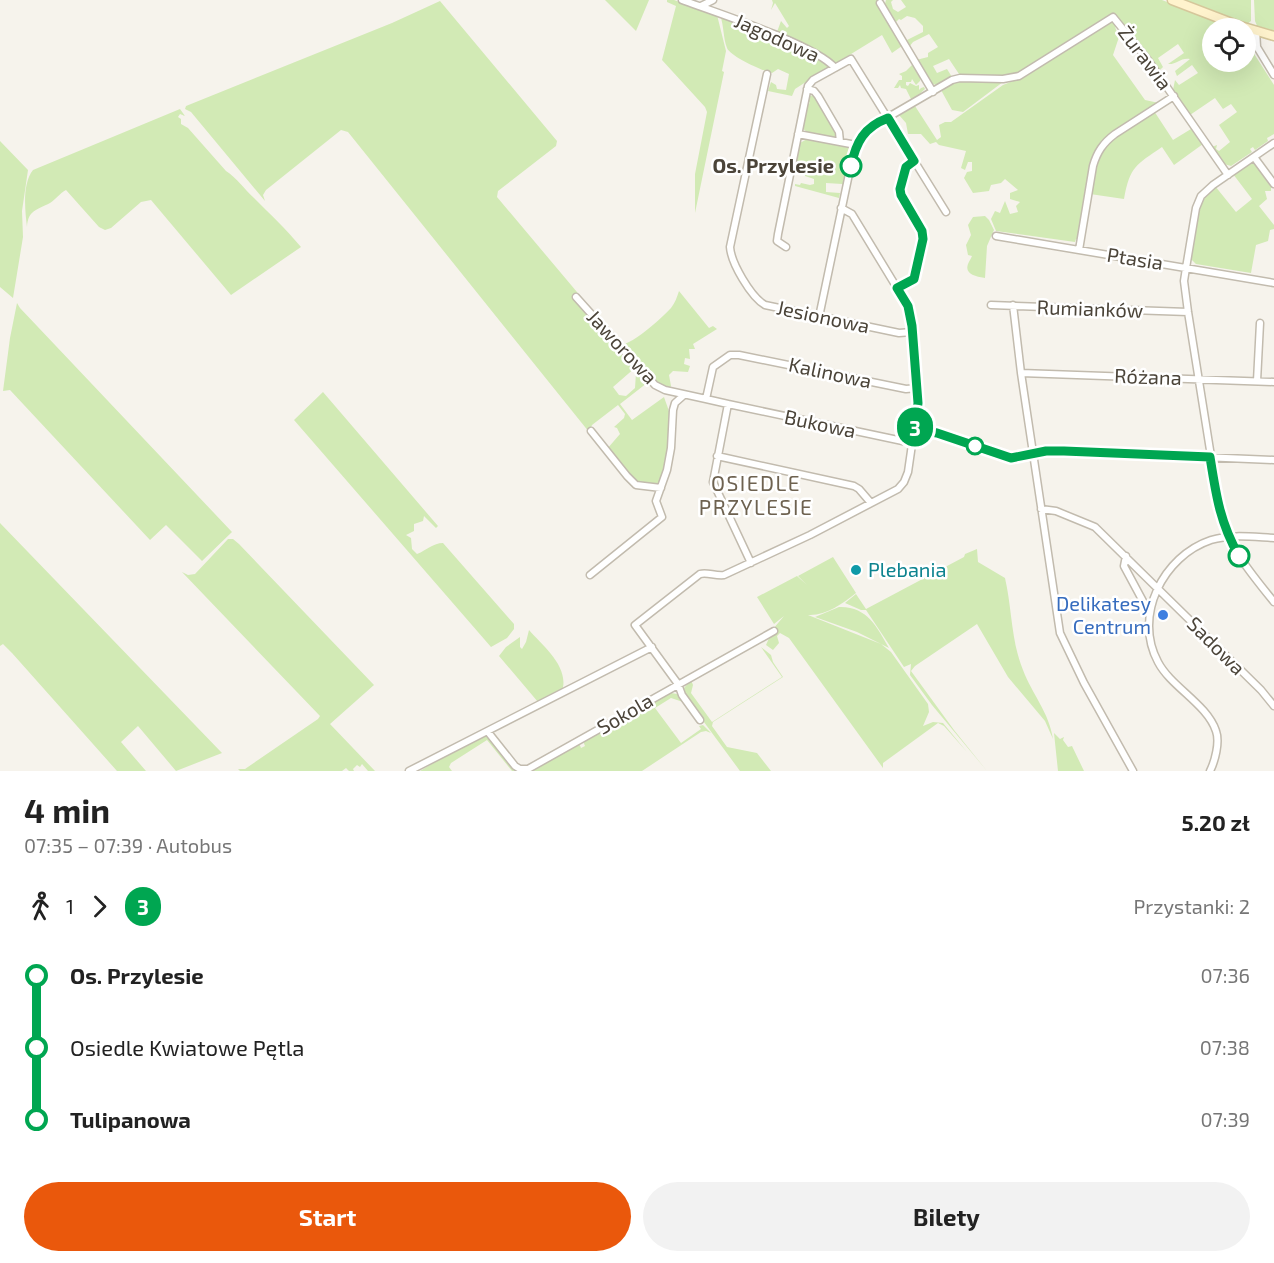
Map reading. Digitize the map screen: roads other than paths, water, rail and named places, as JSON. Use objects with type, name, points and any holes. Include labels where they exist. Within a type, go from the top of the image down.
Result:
[{"type":"main road","points":[[1172,0],[1222,18]]},
{"type":"main road","points":[[1256,30],[1274,36]]},
{"type":"street","name":"Jagodowa","points":[[682,0],[789,41],[829,61],[835,69]]},
{"type":"street","points":[[700,6],[713,0]]},
{"type":"street","points":[[819,316],[856,146],[868,130],[933,92],[880,3]]},
{"type":"street","name":"Żurawia","points":[[933,92],[956,79],[1003,79],[1019,76],[1113,17],[1174,96],[1228,175]]},
{"type":"street","points":[[1256,42],[1274,75]]},
{"type":"street","points":[[786,247],[777,241],[807,89],[811,82],[851,59],[946,212]]},
{"type":"street","name":"Jesionowa","points":[[767,74],[730,256],[757,300],[765,305],[900,333],[912,333]]},
{"type":"street","points":[[807,89],[814,91],[818,96],[839,132],[840,142]]},
{"type":"street","points":[[1079,250],[1097,153],[1115,134],[1174,96]]},
{"type":"street","points":[[798,134],[856,146]]},
{"type":"street","points":[[1274,143],[1207,189],[1197,204],[1184,281],[1219,510],[1228,536],[1244,564],[1274,602]]},
{"type":"street","points":[[1254,157],[1274,184]]},
{"type":"street","points":[[897,288],[914,279],[923,239],[922,231],[901,195],[900,189],[906,167],[914,161]]},
{"type":"street","points":[[700,720],[682,695],[678,684],[635,626],[700,574],[724,575],[751,563],[898,489],[908,472],[918,403],[908,306],[852,214],[841,208]]},
{"type":"street","name":"Ptasia","points":[[996,236],[1274,283]]},
{"type":"street","name":"Jaworowa","points":[[576,297],[652,383],[662,389],[706,399]]},
{"type":"street","name":"Rumianków","points":[[991,305],[1188,312]]},
{"type":"street","points":[[1013,305],[1060,633],[1084,683],[1133,771]]},
{"type":"street","points":[[1257,381],[1260,323]]},
{"type":"street","name":"Kalinowa","points":[[706,399],[713,367],[730,355],[906,389],[917,388]]},
{"type":"street","name":"Różana","points":[[1021,373],[1274,382]]},
{"type":"street","points":[[590,575],[662,517],[656,501],[671,448],[673,410],[677,401],[684,395]]},
{"type":"street","name":"Bukowa","points":[[706,399],[912,443]]},
{"type":"street","points":[[728,404],[713,482],[751,563]]},
{"type":"street","points":[[915,429],[937,433],[1011,458],[1046,451],[1064,451],[1274,460]]},
{"type":"street","points":[[591,431],[636,485],[661,488]]},
{"type":"street","points":[[717,456],[854,486],[871,503]]},
{"type":"street","name":"Sadowa","points":[[1041,509],[1052,510],[1091,524],[1274,706]]},
{"type":"street","points":[[1210,771],[1218,741],[1217,732],[1212,722],[1159,664],[1151,640],[1149,609],[1171,567],[1186,553],[1204,543],[1228,536],[1274,538]]},
{"type":"street","points":[[1125,556],[1124,566],[1149,609]]},
{"type":"street","name":"Sokola","points":[[487,732],[512,764],[525,770],[774,631]]},
{"type":"street","points":[[409,771],[652,647]]},
{"type":"place","name":"Os. Przylesie","points":[[851,166]]},
{"type":"place","name":"Plebania","points":[[856,570]]},
{"type":"place","name":"Delikatesy Centrum","points":[[1163,615]]},
{"type":"district","name":"OSIEDLE PRZYLESIE","points":[[756,496]]}]
